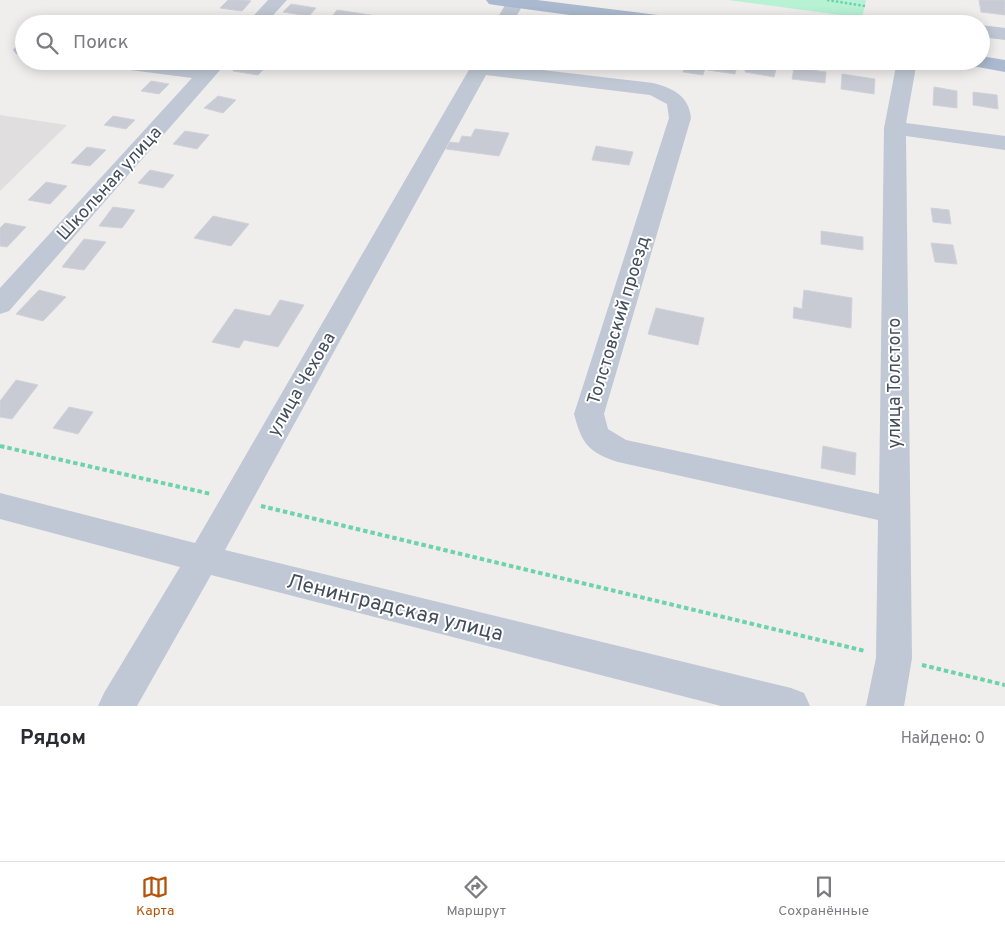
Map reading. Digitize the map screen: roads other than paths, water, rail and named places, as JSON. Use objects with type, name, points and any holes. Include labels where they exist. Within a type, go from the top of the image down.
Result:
[{"type":"main road","points":[[495,0],[610,15]]},
{"type":"main road","points":[[990,64],[1005,66]]},
{"type":"street","points":[[264,15],[278,0]]},
{"type":"street","points":[[509,15],[515,3]]},
{"type":"street","points":[[990,32],[1005,34]]},
{"type":"street","name":"Школьная улица","points":[[0,305],[210,70]]},
{"type":"street","name":"улица Чехова","points":[[117,706],[203,559],[479,70]]},
{"type":"street","name":"Толстовский проезд","points":[[523,70],[653,89],[667,94],[677,101],[680,110],[680,118],[589,414],[595,436],[618,450],[893,510]]},
{"type":"street","name":"улица Толстого","points":[[886,706],[894,658],[895,128],[905,70]]},
{"type":"street","points":[[895,128],[1005,143]]},
{"type":"street","name":"Ленинградская улица","points":[[0,506],[203,559],[791,706]]}]
